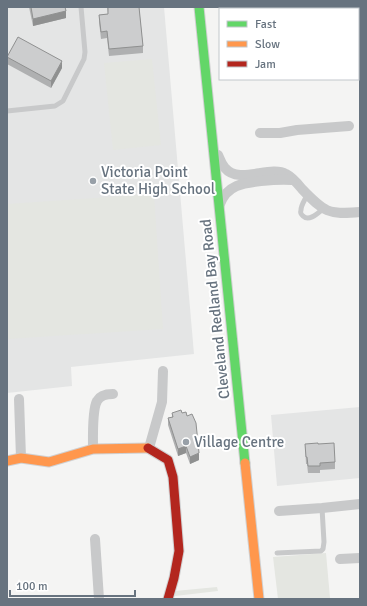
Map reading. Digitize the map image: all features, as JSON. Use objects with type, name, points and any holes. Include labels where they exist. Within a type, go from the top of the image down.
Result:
[{"type":"main road","name":"Cleveland Redland Bay Road","points":[[199,10],[258,599]]},
{"type":"main road","points":[[7,461],[21,458],[49,462],[93,449],[108,448],[149,448],[168,460],[173,477],[179,551],[168,599]]},
{"type":"street","points":[[260,133],[280,133],[297,130],[349,126]]},
{"type":"street","points":[[212,147],[224,168],[234,173],[244,175],[282,172],[287,174],[323,209],[331,213],[360,212]]},
{"type":"street","points":[[218,207],[222,197],[227,191],[242,184],[281,179],[292,180]]},
{"type":"street","points":[[149,448],[162,402],[162,371]]},
{"type":"street","points":[[93,449],[94,409],[97,400],[105,395],[113,394]]},
{"type":"street","points":[[19,399],[21,458]]},
{"type":"street","points":[[279,511],[360,504]]},
{"type":"street","points":[[94,539],[99,599]]},
{"type":"street","points":[[340,559],[360,558]]},
{"type":"lane","points":[[7,111],[55,106],[63,101],[84,59],[85,52],[80,7]]},
{"type":"lane","points":[[307,195],[300,212],[302,216],[310,218],[323,209]]},
{"type":"lane","points":[[277,553],[320,551],[323,549],[322,508]]},
{"type":"shaded area","name":"Victoria Point State High School","points":[[7,7],[164,7],[194,354],[71,367],[72,386],[7,393]]},
{"type":"shaded area","points":[[152,59],[161,145],[113,150],[104,63]]},
{"type":"shaded area","points":[[154,194],[163,329],[7,339],[7,204]]},
{"type":"shaded area","points":[[360,407],[360,478],[277,486],[271,415]]},
{"type":"shaded area","points":[[326,553],[330,598],[278,599],[273,557]]},
{"type":"shaded area","points":[[217,587],[218,591],[175,596],[175,591]]},
{"type":"building","points":[[31,7],[65,7],[66,11],[33,19]]},
{"type":"building","points":[[108,7],[139,7],[143,46],[109,49],[107,31],[101,32],[99,15],[108,14]]},
{"type":"building","points":[[18,37],[62,61],[51,81],[7,57]]},
{"type":"building","name":"Village Centre","points":[[181,410],[182,413],[186,412],[187,416],[192,414],[196,423],[199,453],[190,457],[186,446],[178,449],[168,418],[173,417],[172,413]]},
{"type":"building","points":[[334,443],[335,462],[320,463],[320,466],[308,466],[305,444]]},
{"type":"traffic: fast","points":[[199,7],[245,463]]},
{"type":"traffic: slow","points":[[7,461],[21,458],[49,462],[93,449],[148,448]]},
{"type":"traffic: slow","points":[[245,463],[259,599]]},
{"type":"traffic: jam","points":[[148,448],[168,460],[173,477],[179,551],[168,599]]},
{"type":"place","name":"Victoria Point State High School","points":[[93,181]]},
{"type":"place","name":"Village Centre","points":[[186,442]]}]
